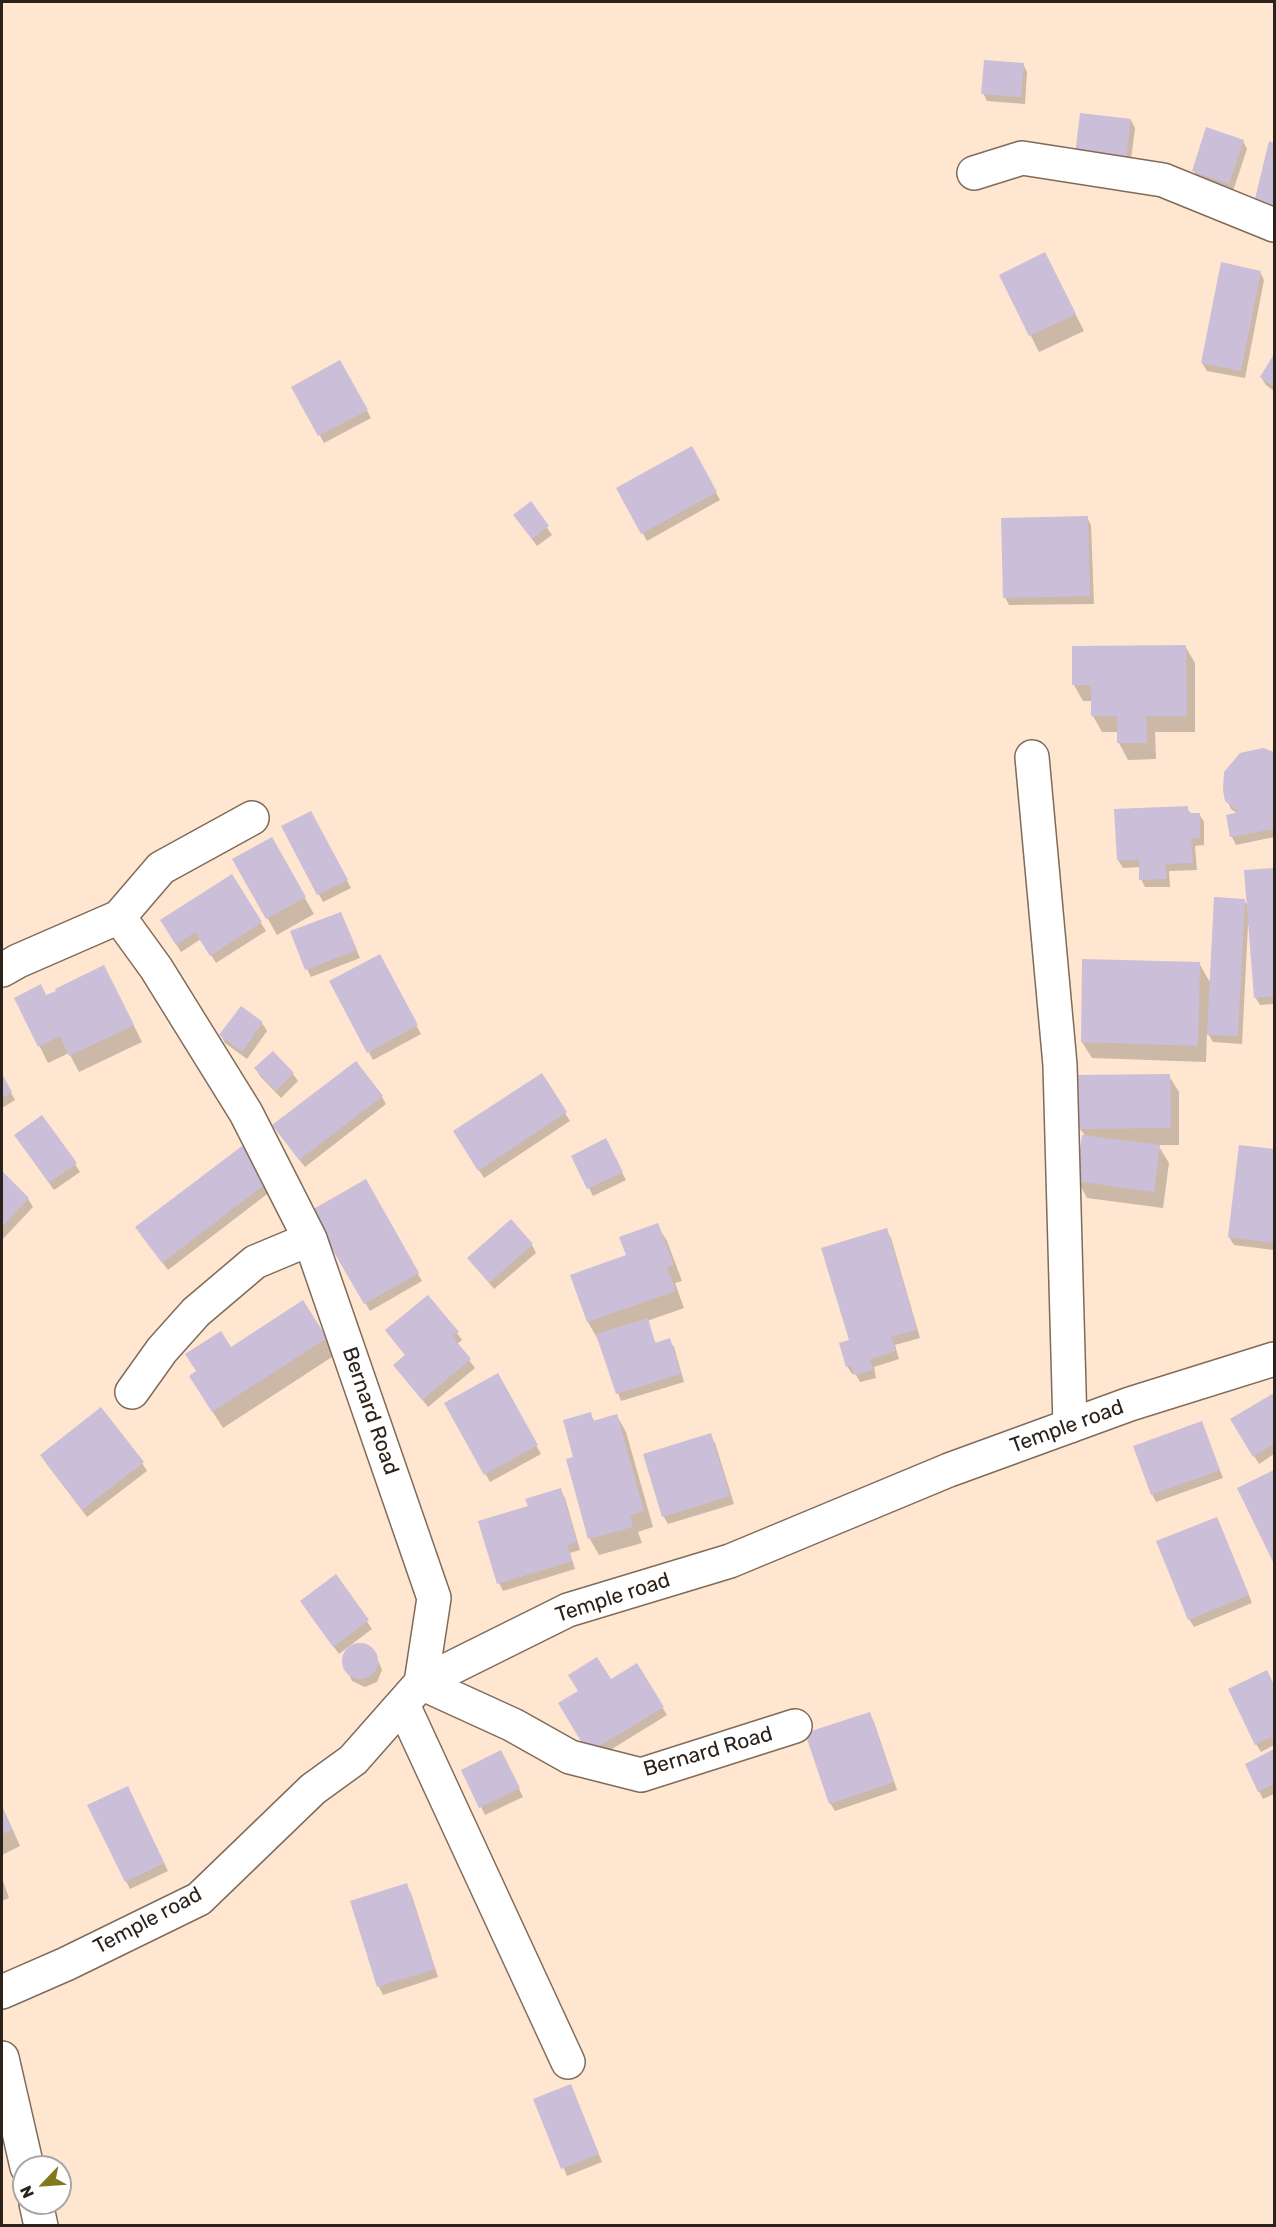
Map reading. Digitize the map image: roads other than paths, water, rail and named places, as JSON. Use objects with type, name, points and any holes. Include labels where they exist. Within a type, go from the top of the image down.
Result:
[{"type":"street","points":[[974,173],[1022,158],[1163,180],[1275,225]]},
{"type":"street","points":[[1032,757],[1060,1065],[1070,1426]]},
{"type":"street","points":[[2,970],[119,917],[161,868],[252,818]]},
{"type":"street","name":"Bernard Road","points":[[119,917],[156,968],[246,1113],[310,1239],[434,1598],[412,1694],[513,1725],[570,1757],[641,1776],[795,1726]]},
{"type":"street","points":[[132,1392],[162,1350],[196,1312],[255,1262],[310,1239]]},
{"type":"street","name":"Temple road","points":[[2,1992],[66,1964],[199,1899],[313,1789],[353,1760],[412,1694],[568,1610],[730,1561],[949,1470],[1130,1404],[1275,1359]]},
{"type":"street","points":[[412,1694],[568,2062]]},
{"type":"street","points":[[2,2058],[24,2155]]}]
